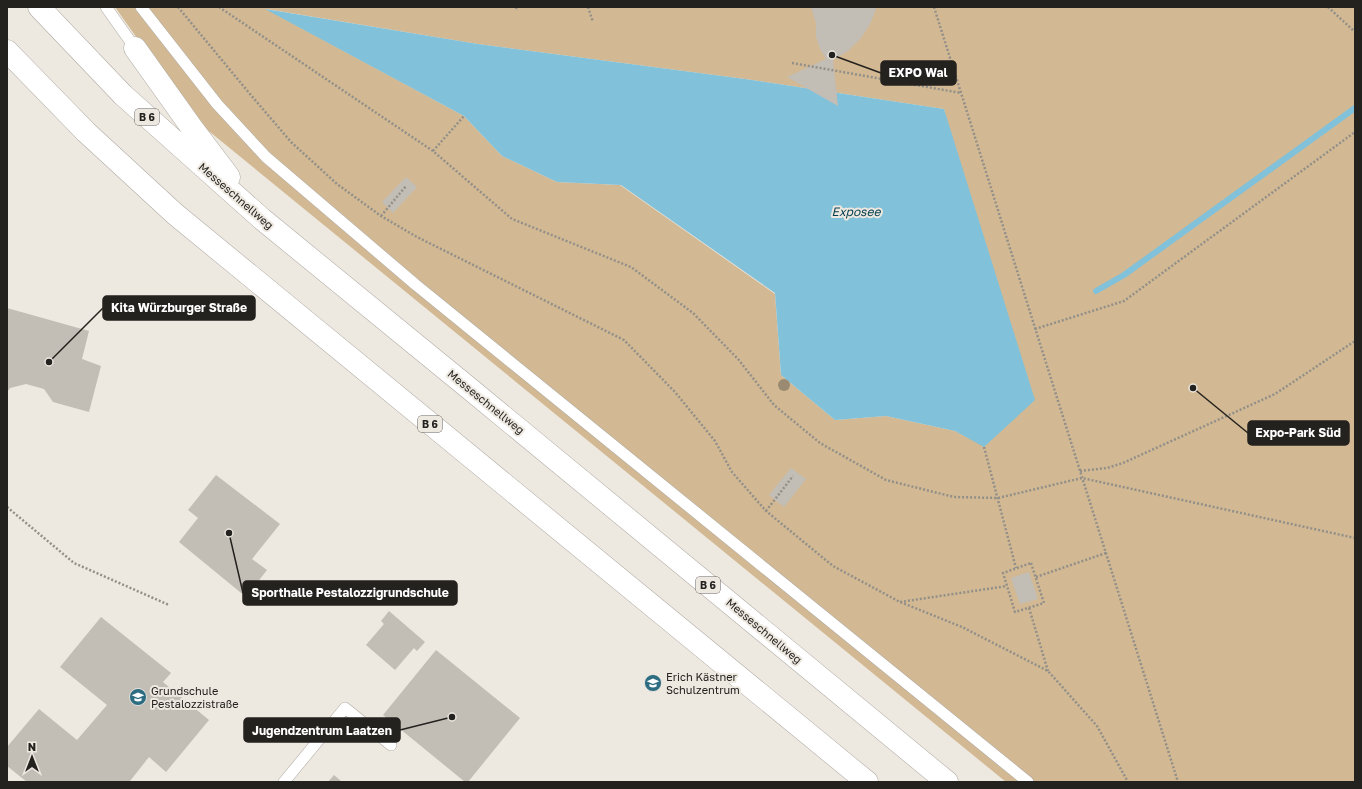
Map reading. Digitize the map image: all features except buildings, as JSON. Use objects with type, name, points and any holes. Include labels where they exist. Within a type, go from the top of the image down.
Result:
[{"type":"highway","name":"Messeschnellweg","points":[[39,7],[122,96],[262,219],[947,782]]},
{"type":"highway","points":[[135,48],[192,128],[262,219]]},
{"type":"highway","name":"B 6","points":[[7,51],[86,132],[175,214],[867,782]]},
{"type":"lane","points":[[106,7],[135,48]]},
{"type":"lane","points":[[141,7],[217,104],[266,157],[416,285],[1028,782]]},
{"type":"lane","points":[[284,782],[345,708],[391,745]]},
{"type":"path","points":[[178,7],[245,89],[291,142],[337,184],[381,216],[417,237],[624,340],[675,392],[715,441],[732,472],[766,511],[833,566],[900,602],[962,627],[1048,671],[1097,726],[1128,782]]},
{"type":"path","points":[[219,7],[432,150],[512,219],[631,267],[693,313],[738,359],[774,405],[820,443],[886,480],[954,497],[998,498],[1082,478],[1355,538]]},
{"type":"path","points":[[516,7],[517,12]]},
{"type":"path","points":[[588,7],[593,22]]},
{"type":"path","points":[[934,7],[1178,782]]},
{"type":"path","points":[[1328,7],[1355,32]]},
{"type":"path","points":[[792,63],[961,93]]},
{"type":"path","points":[[432,150],[464,116]]},
{"type":"path","points":[[1035,329],[1124,301],[1355,132]]},
{"type":"path","points":[[381,216],[406,186]]},
{"type":"path","points":[[1080,471],[1107,468],[1124,463],[1275,394],[1355,340]]},
{"type":"path","points":[[984,446],[1016,568]]},
{"type":"path","points":[[766,511],[793,476]]},
{"type":"path","points":[[7,506],[74,563],[168,605]]},
{"type":"path","points":[[1036,577],[1106,553]]},
{"type":"path","points":[[1031,563],[1044,603],[1015,612],[1003,573],[1016,568],[1031,563]]},
{"type":"path","points":[[900,602],[1007,586]]},
{"type":"path","points":[[1029,608],[1048,671]]},
{"type":"shaded area","points":[[115,7],[1355,7],[1355,782],[1006,782],[194,119]],"holes":[[[266,9],[478,44],[745,79],[944,109],[984,446],[955,431],[886,416],[835,420],[781,375],[775,294],[620,185],[557,182],[502,156],[464,116]]]},
{"type":"water","name":"Exposee","points":[[265,9],[478,44],[745,79],[944,109],[1035,400],[984,447],[955,431],[886,416],[835,420],[781,375],[775,293],[621,185],[557,182],[502,156],[464,116]]},
{"type":"waterway","points":[[1096,291],[1124,275],[1355,108]]},
{"type":"place","name":"EXPO Wal","points":[[832,55]]},
{"type":"place","name":"Kita Würzburger Straße","points":[[49,362]]},
{"type":"place","name":"Expo-Park Süd","points":[[1193,388]]},
{"type":"place","name":"Sporthalle Pestalozzigrundschule","points":[[229,533]]},
{"type":"place","name":"Erich Kästner Schulzentrum","points":[[653,683]]},
{"type":"place","name":"Grundschule Pestalozzistraße","points":[[138,697]]},
{"type":"place","name":"Jugendzentrum Laatzen","points":[[452,717]]}]
